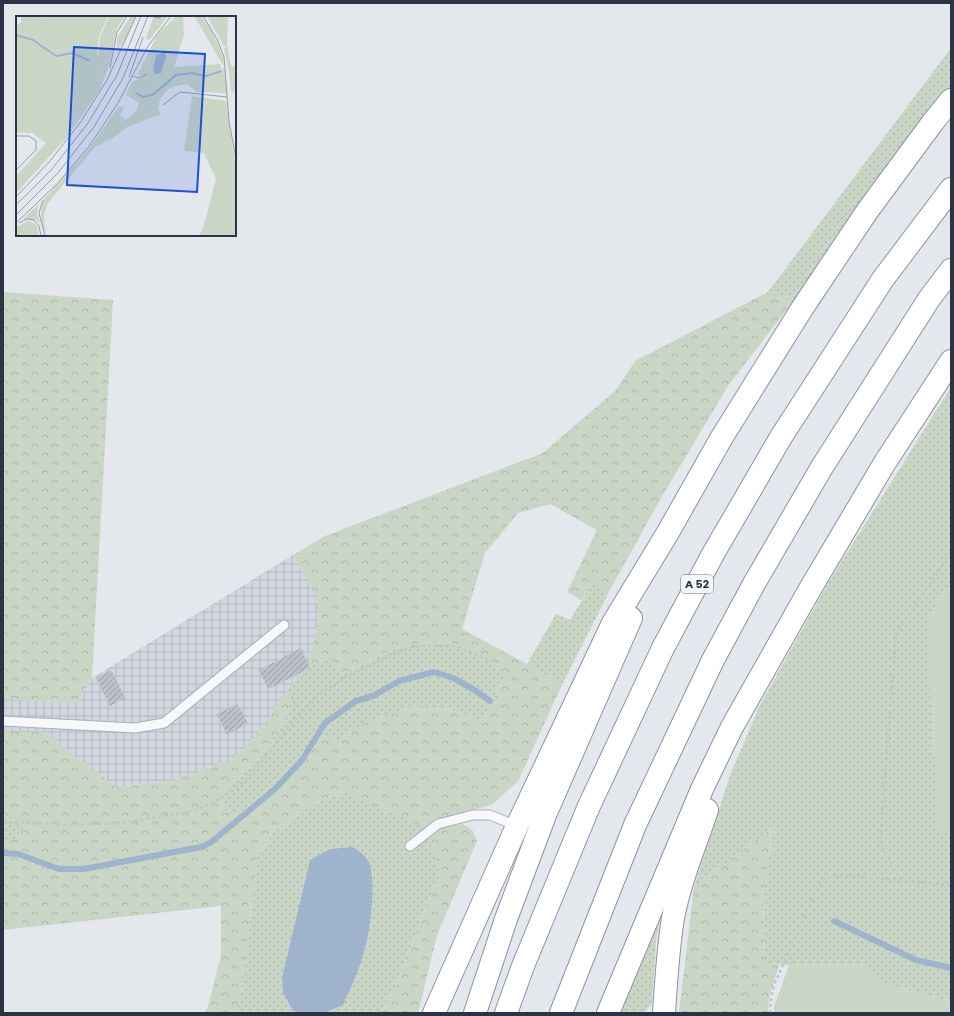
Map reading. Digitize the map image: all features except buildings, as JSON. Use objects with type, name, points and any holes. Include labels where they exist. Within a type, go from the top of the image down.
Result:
[{"type":"highway","points":[[434,1013],[517,826],[613,623],[667,534],[722,437],[802,308],[868,210],[951,100]]},
{"type":"highway","name":"A 52","points":[[506,1013],[523,966],[589,806],[670,634],[780,437],[883,279],[951,189]]},
{"type":"highway","points":[[561,1013],[635,825],[713,660],[822,467],[929,299],[951,270]]},
{"type":"highway","points":[[608,1013],[702,789],[732,727],[810,589],[884,464],[951,361]]},
{"type":"highway","points":[[475,1013],[506,919],[545,815],[667,534]]},
{"type":"highway","points":[[664,1013],[670,941],[674,917],[688,862],[741,712]]},
{"type":"lane","points":[[3,721],[135,728],[164,723],[284,625]]},
{"type":"lane","points":[[410,846],[438,824],[473,815],[490,815],[517,826]]},
{"type":"path","points":[[901,881],[880,843],[896,634],[951,552]]},
{"type":"path","points":[[3,823],[119,823],[184,813],[206,806],[228,794],[245,781],[300,714],[321,693],[347,676],[395,653],[408,648],[423,646],[456,646],[494,662]]},
{"type":"path","points":[[770,1013],[771,998],[775,983],[815,892],[825,878],[841,875],[951,885]]},
{"type":"shaded area","points":[[293,555],[316,597],[318,620],[308,667],[296,678],[262,727],[240,753],[231,759],[176,780],[117,787],[43,732],[3,732],[3,699],[76,703],[92,678]]},
{"type":"green space","points":[[951,48],[951,90],[795,299],[768,292]]},
{"type":"green space","points":[[3,292],[113,300],[92,678],[76,703],[3,699]]},
{"type":"green space","points":[[768,292],[795,299],[728,386],[661,498],[609,592],[592,585],[581,600],[567,592],[597,530],[550,504],[518,513],[485,553],[462,629],[527,664],[562,685],[518,781],[493,804],[442,820],[443,827],[463,824],[473,831],[477,841],[437,935],[418,1013],[380,1013],[394,991],[439,872],[432,843],[419,825],[344,792],[317,802],[273,832],[258,856],[241,992],[235,1013],[205,1013],[221,956],[221,906],[3,930],[3,849],[24,829],[6,818],[3,818],[3,732],[43,732],[117,787],[176,780],[231,759],[240,753],[262,727],[286,692],[294,695],[282,724],[255,764],[222,792],[223,810],[233,816],[276,791],[323,735],[339,742],[362,724],[411,706],[448,708],[482,721],[507,671],[458,645],[434,642],[397,648],[340,674],[332,657],[308,667],[318,620],[316,597],[293,555],[325,536],[543,453],[616,390],[635,361]]},
{"type":"green space","points":[[951,387],[951,1001],[885,984],[865,965],[765,964],[763,895],[774,827],[694,887],[729,778],[760,705],[828,583]]},
{"type":"green space","points":[[592,584],[609,592],[562,685],[527,664],[556,614],[570,620]]},
{"type":"green space","points":[[951,584],[951,830],[937,830],[927,617]]},
{"type":"green space","points":[[434,642],[458,645],[507,671],[482,721],[448,708],[362,724],[339,742],[323,735],[276,791],[233,816],[223,810],[222,792],[255,764],[282,724],[294,695],[286,692],[296,678],[308,667],[332,657],[340,674],[397,648]]},
{"type":"green space","points":[[344,792],[420,825],[432,843],[439,872],[394,991],[380,1013],[324,1013],[343,1005],[352,985],[365,950],[372,901],[310,861],[282,977],[283,993],[293,1011],[300,1013],[235,1013],[241,992],[258,856],[273,832],[317,802]]},
{"type":"green space","points":[[3,818],[6,818],[24,829],[3,849]]},
{"type":"green space","points":[[775,826],[763,895],[765,963],[779,965],[769,998],[768,1013],[679,1013],[694,887]]},
{"type":"green space","points":[[664,899],[656,940],[652,1003],[644,1013],[613,1013]]},
{"type":"green space","points":[[789,965],[866,965],[885,984],[951,1001],[951,1013],[774,1013],[774,1007]]},
{"type":"water","points":[[353,847],[367,859],[372,877],[372,904],[369,932],[360,965],[343,1005],[324,1013],[300,1013],[293,1011],[283,993],[282,977],[310,860],[330,849]]},
{"type":"waterway","points":[[3,853],[18,854],[59,869],[84,869],[201,847],[210,843],[275,789],[302,760],[325,723],[356,701],[373,696],[399,681],[434,672],[453,678],[473,689],[490,701]]},
{"type":"waterway","points":[[834,921],[916,960],[951,968]]}]
